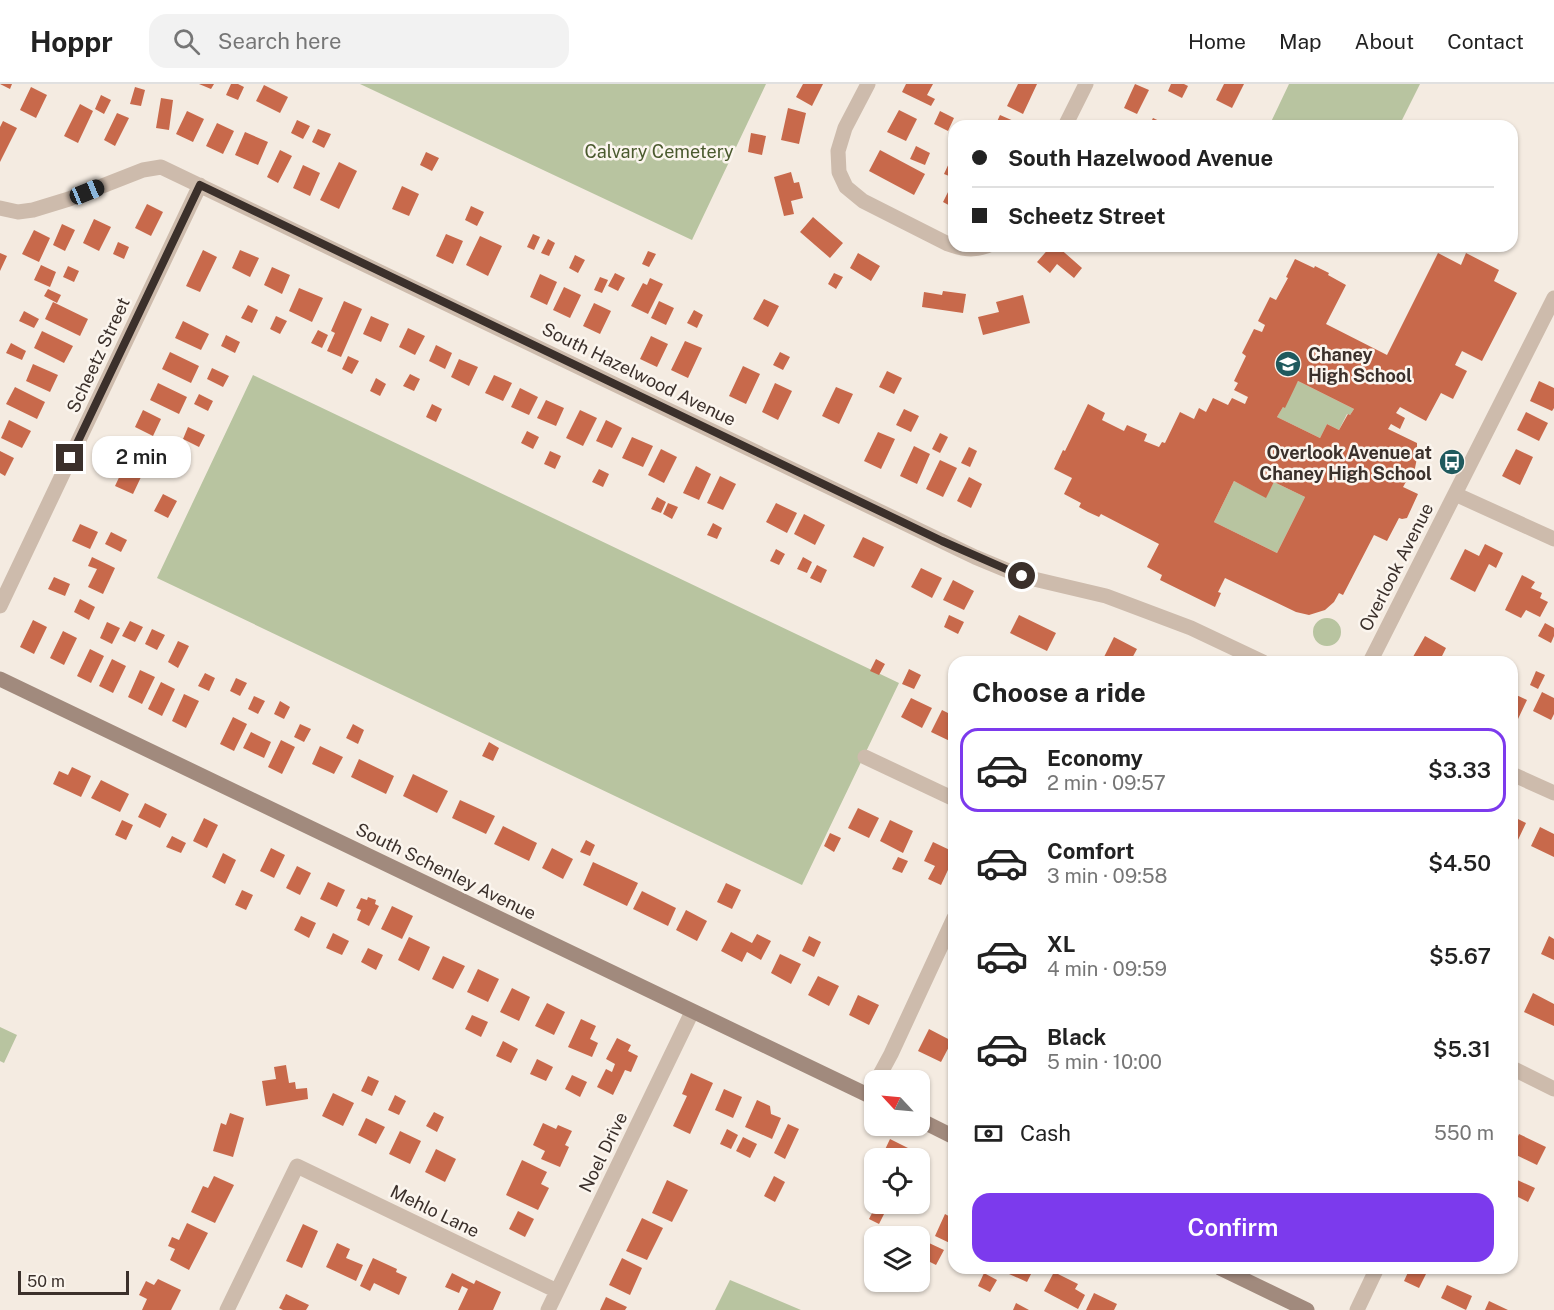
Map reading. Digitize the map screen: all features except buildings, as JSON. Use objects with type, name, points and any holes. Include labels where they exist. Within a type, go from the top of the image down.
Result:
[{"type":"street","points":[[868,84],[846,128],[838,151],[839,171],[846,187],[862,201],[948,244]]},
{"type":"street","points":[[1068,120],[1086,84]]},
{"type":"street","name":"South Hazelwood Avenue","points":[[0,208],[18,212],[33,210],[69,199],[143,170],[161,167],[975,557],[1022,576],[1103,595],[1191,628],[1250,656]]},
{"type":"street","name":"Scheetz Street","points":[[0,606],[200,185]]},
{"type":"street","name":"Overlook Avenue","points":[[1373,656],[1554,298]]},
{"type":"street","points":[[1455,494],[1554,539]]},
{"type":"street","name":"South Schenley Avenue","points":[[0,680],[692,1012],[864,1089]]},
{"type":"street","points":[[866,757],[948,796]]},
{"type":"street","points":[[1518,777],[1554,793]]},
{"type":"street","points":[[882,1070],[948,931]]},
{"type":"street","name":"Noel Drive","points":[[548,1310],[692,1012]]},
{"type":"street","points":[[1518,1071],[1554,1089]]},
{"type":"street","points":[[930,1125],[948,1134]]},
{"type":"street","name":"Mehlo Lane","points":[[227,1310],[297,1166],[557,1291]]},
{"type":"street","points":[[1232,1274],[1307,1310]]},
{"type":"street","points":[[1356,1310],[1374,1274]]},
{"type":"green space","name":"Calvary Cemetery","points":[[360,84],[766,84],[692,240]]},
{"type":"green space","points":[[1289,84],[1420,84],[1402,120],[1272,120]]},
{"type":"green space","points":[[253,375],[899,683],[802,885],[157,578]]},
{"type":"green space","points":[[1298,381],[1354,409],[1350,415],[1347,414],[1339,430],[1327,424],[1320,438],[1277,417]]},
{"type":"green space","points":[[1234,481],[1266,497],[1274,482],[1305,497],[1277,553],[1214,522]]},
{"type":"green space","points":[[1327,618],[1337,622],[1341,632],[1337,642],[1327,646],[1317,642],[1313,632],[1317,622]]},
{"type":"green space","points":[[0,1027],[17,1035],[4,1063],[0,1061]]},
{"type":"green space","points":[[730,1280],[801,1310],[715,1310]]},
{"type":"place","name":"Chaney High School","points":[[1288,364]]},
{"type":"place","name":"Overlook Avenue at Chaney High School","points":[[1452,462]]},
{"type":"route","points":[[70,458],[200,185],[975,557],[1022,576]]}]
